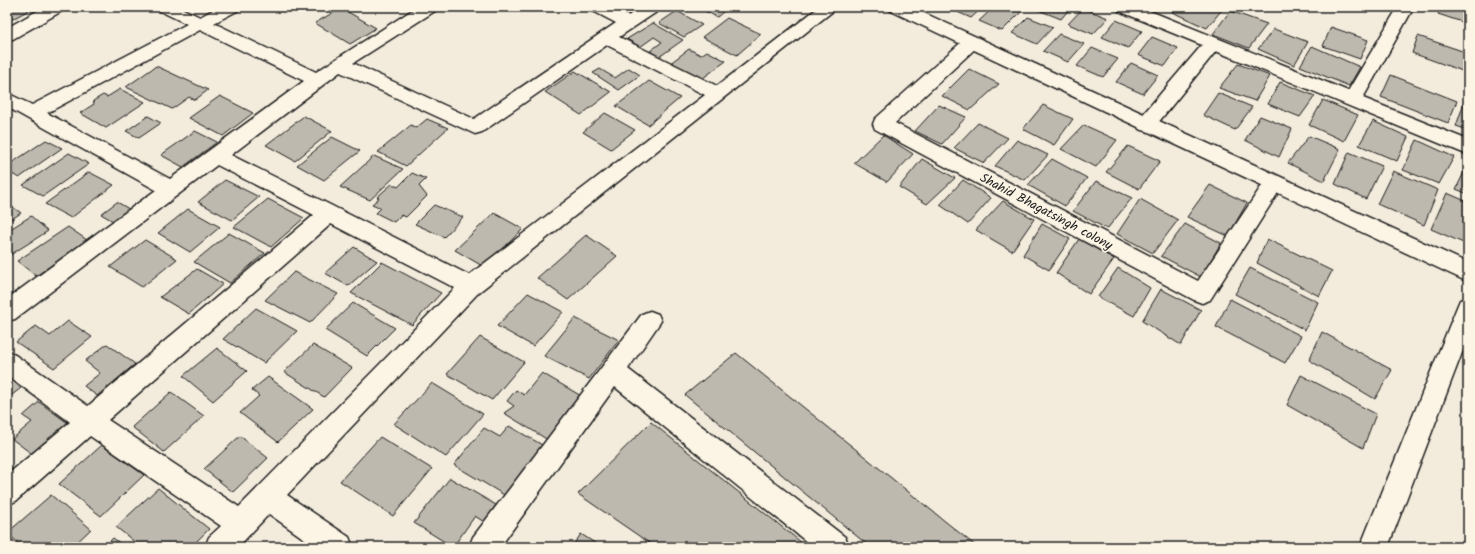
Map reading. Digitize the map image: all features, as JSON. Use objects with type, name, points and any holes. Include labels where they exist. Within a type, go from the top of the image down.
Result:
[{"type":"street","points":[[7,35],[56,7]]},
{"type":"street","points":[[166,7],[318,80]]},
{"type":"street","points":[[32,113],[231,7]]},
{"type":"street","points":[[7,312],[339,64],[429,7]]},
{"type":"street","points":[[599,7],[628,23]]},
{"type":"street","points":[[339,64],[475,127],[652,7]]},
{"type":"street","points":[[219,547],[471,286],[830,7]]},
{"type":"street","points":[[897,7],[1468,273]]},
{"type":"street","points":[[1125,7],[1468,148]]},
{"type":"street","points":[[1352,100],[1406,7]]},
{"type":"street","points":[[606,38],[718,94]]},
{"type":"street","name":"Shahid Bhagatsingh colony","points":[[972,42],[882,124],[1202,294],[1274,183]]},
{"type":"street","points":[[1146,124],[1214,43]]},
{"type":"street","points":[[7,99],[171,189]]},
{"type":"street","points":[[216,156],[471,286]]},
{"type":"street","points":[[7,492],[329,214]]},
{"type":"street","points":[[1379,545],[1468,307]]},
{"type":"street","points":[[483,547],[650,321]]},
{"type":"street","points":[[7,362],[89,421],[241,524]]},
{"type":"street","points":[[613,371],[835,547]]},
{"type":"street","points":[[268,497],[339,547]]},
{"type":"building","points":[[7,7],[24,7],[29,10],[7,22]]},
{"type":"building","points":[[697,7],[729,7],[717,17]]},
{"type":"building","points":[[946,7],[983,7],[971,18]]},
{"type":"building","points":[[994,7],[1010,7],[1021,12],[1002,31],[979,21]]},
{"type":"building","points":[[1038,7],[1071,7],[1061,19],[1036,9]]},
{"type":"building","points":[[1176,7],[1224,7],[1207,28],[1172,12]]},
{"type":"building","points":[[1441,7],[1468,7],[1468,24],[1438,14]]},
{"type":"building","points":[[341,8],[376,28],[350,44],[315,23]]},
{"type":"building","points":[[1083,8],[1108,18],[1093,34],[1068,24]]},
{"type":"building","points":[[677,11],[702,25],[684,37],[659,23]]},
{"type":"building","points":[[1230,11],[1267,24],[1249,48],[1213,34]]},
{"type":"building","points":[[1028,17],[1053,27],[1037,44],[1012,33]]},
{"type":"building","points":[[727,18],[761,34],[737,55],[702,37]]},
{"type":"building","points":[[1116,20],[1142,31],[1128,48],[1102,37]]},
{"type":"building","points":[[653,23],[683,40],[659,57],[650,51],[662,42],[654,37],[640,47],[627,39]]},
{"type":"building","points":[[1331,27],[1368,40],[1360,59],[1323,46]]},
{"type":"building","points":[[1274,29],[1308,42],[1294,65],[1258,49]]},
{"type":"building","points":[[1059,34],[1084,44],[1068,62],[1043,51]]},
{"type":"building","points":[[1418,36],[1468,53],[1468,73],[1412,53]]},
{"type":"building","points":[[1152,37],[1178,48],[1165,66],[1138,55]]},
{"type":"building","points":[[1312,46],[1360,67],[1349,86],[1300,66]]},
{"type":"building","points":[[1092,48],[1118,59],[1103,77],[1077,66]]},
{"type":"building","points":[[689,49],[701,55],[707,51],[726,61],[699,81],[669,64]]},
{"type":"building","points":[[1131,63],[1158,75],[1143,94],[1116,82]]},
{"type":"building","points":[[1238,64],[1270,76],[1255,101],[1219,88]]},
{"type":"building","points":[[156,66],[208,90],[195,100],[189,97],[172,109],[126,87]]},
{"type":"building","points":[[629,68],[640,75],[619,90],[593,73],[600,69],[615,78]]},
{"type":"building","points":[[969,69],[999,84],[970,110],[942,96]]},
{"type":"building","points":[[575,71],[611,92],[581,115],[545,92]]},
{"type":"building","points":[[1391,75],[1457,101],[1448,123],[1381,97]]},
{"type":"building","points":[[649,81],[680,98],[648,125],[616,106]]},
{"type":"building","points":[[1280,82],[1315,96],[1300,117],[1268,104]]},
{"type":"building","points":[[120,89],[145,102],[106,128],[80,113],[94,104],[93,101],[103,95],[107,97]]},
{"type":"building","points":[[1218,93],[1252,107],[1235,130],[1203,115]]},
{"type":"building","points":[[220,96],[253,113],[223,136],[189,118]]},
{"type":"building","points":[[1323,100],[1358,115],[1344,141],[1309,125]]},
{"type":"building","points":[[1464,103],[1468,105],[1468,130],[1456,126]]},
{"type":"building","points":[[939,105],[966,117],[942,144],[915,131]]},
{"type":"building","points":[[1043,105],[1073,119],[1054,145],[1023,129]]},
{"type":"building","points":[[605,113],[635,130],[611,149],[583,132]]},
{"type":"building","points":[[148,116],[161,123],[139,138],[126,131]]},
{"type":"building","points":[[304,116],[332,131],[295,161],[266,145]]},
{"type":"building","points":[[1260,116],[1292,129],[1279,157],[1245,140]]},
{"type":"building","points":[[427,119],[448,128],[406,166],[378,152],[411,125],[416,128]]},
{"type":"building","points":[[1373,121],[1408,137],[1397,161],[1359,145]]},
{"type":"building","points":[[978,123],[1008,138],[984,163],[954,148]]},
{"type":"building","points":[[1084,125],[1117,140],[1096,167],[1061,149]]},
{"type":"building","points":[[195,131],[217,142],[183,167],[161,155]]},
{"type":"building","points":[[883,135],[913,154],[887,182],[854,163]]},
{"type":"building","points":[[1309,136],[1340,149],[1324,181],[1288,163]]},
{"type":"building","points":[[332,137],[360,151],[324,180],[297,165]]},
{"type":"building","points":[[46,140],[62,148],[19,178],[7,171],[7,166]]},
{"type":"building","points":[[1017,140],[1048,155],[1025,180],[995,166]]},
{"type":"building","points":[[1417,140],[1454,157],[1439,184],[1403,170]]},
{"type":"building","points":[[1128,146],[1160,161],[1139,189],[1106,172]]},
{"type":"building","points":[[1349,152],[1382,166],[1366,199],[1335,184]]},
{"type":"building","points":[[69,153],[89,164],[43,196],[23,185]]},
{"type":"building","points":[[374,156],[403,169],[370,200],[340,187]]},
{"type":"building","points":[[922,159],[955,178],[927,204],[899,187]]},
{"type":"building","points":[[1052,159],[1087,178],[1065,206],[1028,185]]},
{"type":"building","points":[[1468,164],[1468,194],[1456,189]]},
{"type":"building","points":[[1393,171],[1438,190],[1424,225],[1377,204]]},
{"type":"building","points":[[89,172],[114,185],[71,218],[45,204]]},
{"type":"building","points":[[412,173],[426,179],[419,186],[427,196],[406,217],[401,215],[394,222],[376,213],[381,208],[372,204],[379,198],[377,197],[392,184],[398,187]]},
{"type":"building","points":[[225,180],[259,197],[232,220],[198,202]]},
{"type":"building","points":[[963,180],[991,198],[968,224],[940,205]]},
{"type":"building","points":[[1096,181],[1132,198],[1107,229],[1073,211]]},
{"type":"building","points":[[1210,185],[1247,203],[1228,236],[1187,217]]},
{"type":"building","points":[[1447,193],[1468,202],[1468,245],[1431,229]]},
{"type":"building","points":[[268,199],[304,218],[271,247],[234,227]]},
{"type":"building","points":[[1140,199],[1178,220],[1153,253],[1117,234]]},
{"type":"building","points":[[1003,201],[1034,219],[1012,251],[976,230]]},
{"type":"building","points":[[117,202],[129,209],[113,221],[101,214]]},
{"type":"building","points":[[7,203],[21,213],[7,222]]},
{"type":"building","points":[[434,205],[463,217],[444,237],[415,224]]},
{"type":"building","points":[[188,209],[220,227],[190,252],[158,233]]},
{"type":"building","points":[[494,213],[523,229],[484,267],[455,250]]},
{"type":"building","points":[[31,216],[48,231],[7,257],[7,231]]},
{"type":"building","points":[[1042,224],[1070,239],[1049,270],[1023,255]]},
{"type":"building","points":[[1185,224],[1221,243],[1201,277],[1161,256]]},
{"type":"building","points":[[68,227],[87,240],[36,276],[17,261]]},
{"type":"building","points":[[229,233],[265,253],[230,283],[194,262]]},
{"type":"building","points":[[586,235],[617,256],[568,300],[537,278]]},
{"type":"building","points":[[1079,239],[1114,259],[1089,294],[1056,273]]},
{"type":"building","points":[[1267,239],[1332,271],[1319,296],[1257,263]]},
{"type":"building","points":[[145,240],[177,259],[142,287],[110,267]]},
{"type":"building","points":[[354,247],[377,261],[348,286],[325,273]]},
{"type":"building","points":[[382,262],[441,293],[412,325],[351,293]]},
{"type":"building","points":[[1118,268],[1150,288],[1134,316],[1098,297]]},
{"type":"building","points":[[1250,268],[1318,302],[1305,330],[1235,294]]},
{"type":"building","points":[[197,269],[223,284],[189,314],[160,297]]},
{"type":"building","points":[[294,272],[338,294],[310,323],[265,300]]},
{"type":"building","points":[[1161,289],[1201,310],[1181,345],[1142,321]]},
{"type":"building","points":[[528,293],[563,312],[533,346],[497,326]]},
{"type":"building","points":[[1230,299],[1301,336],[1285,363],[1216,327]]},
{"type":"building","points":[[353,303],[395,328],[367,356],[325,330]]},
{"type":"building","points":[[256,308],[297,331],[264,363],[223,339]]},
{"type":"building","points":[[575,318],[619,340],[589,379],[544,356]]},
{"type":"building","points":[[68,321],[92,337],[54,368],[16,342],[36,326],[50,336]]},
{"type":"building","points":[[1322,332],[1392,370],[1375,399],[1309,360]]},
{"type":"building","points":[[480,337],[524,362],[492,400],[447,374]]},
{"type":"building","points":[[107,344],[135,364],[97,396],[84,386],[100,373],[85,361]]},
{"type":"building","points":[[313,345],[352,368],[324,397],[284,372]]},
{"type":"building","points":[[217,348],[247,371],[213,401],[183,376]]},
{"type":"building","points":[[736,353],[977,547],[870,547],[685,395]]},
{"type":"building","points":[[542,373],[583,397],[548,440],[504,413],[514,406],[507,401],[516,390],[524,395]]},
{"type":"building","points":[[1301,375],[1376,414],[1363,448],[1287,405]]},
{"type":"building","points":[[7,376],[21,388],[7,399]]},
{"type":"building","points":[[268,377],[313,409],[278,442],[240,413],[259,396],[252,390]]},
{"type":"building","points":[[432,383],[483,414],[446,457],[394,424]]},
{"type":"building","points":[[171,392],[204,416],[164,452],[132,427]]},
{"type":"building","points":[[39,402],[68,423],[32,454],[12,439],[32,422],[23,416]]},
{"type":"building","points":[[651,422],[807,547],[655,547],[578,494]]},
{"type":"building","points":[[509,426],[544,446],[506,496],[454,465],[484,428],[500,437]]},
{"type":"building","points":[[240,436],[268,458],[233,492],[204,469]]},
{"type":"building","points":[[380,437],[432,469],[393,516],[340,481]]},
{"type":"building","points":[[102,445],[144,475],[101,516],[59,484]]},
{"type":"building","points":[[450,478],[496,505],[484,522],[475,516],[453,547],[414,523]]},
{"type":"building","points":[[158,488],[209,529],[191,547],[141,547],[116,527]]},
{"type":"building","points":[[51,495],[91,529],[72,547],[23,547],[7,533]]},
{"type":"building","points":[[581,534],[601,547],[572,547]]},
{"type":"building","points":[[113,538],[125,547],[104,547]]}]
